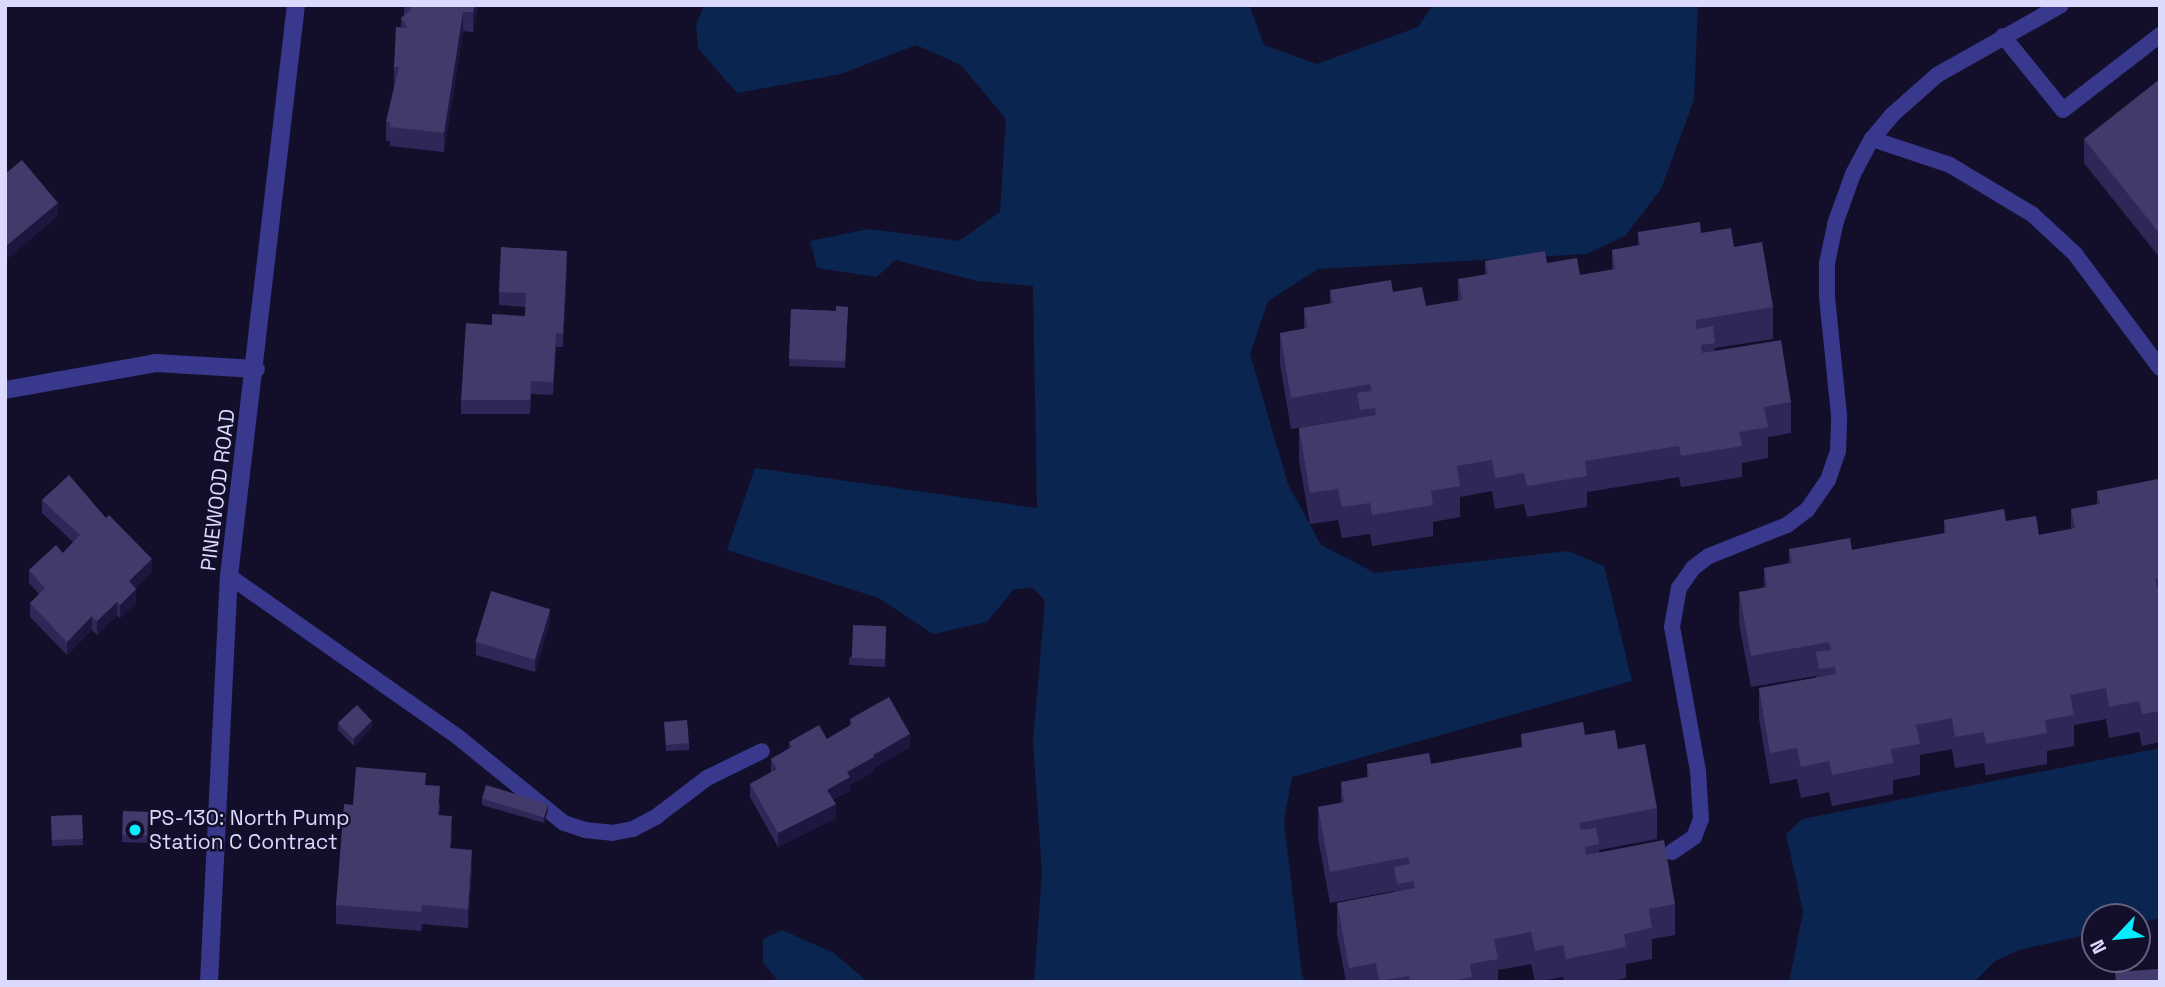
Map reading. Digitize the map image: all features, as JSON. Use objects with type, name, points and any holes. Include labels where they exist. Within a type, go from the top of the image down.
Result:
[{"type":"street","name":"PINEWOOD ROAD","points":[[209,982],[229,576],[256,369],[296,5]]},
{"type":"street","points":[[5,390],[156,363],[256,369]]},
{"type":"lane","points":[[1672,852],[1694,837],[1701,819],[1698,771],[1672,627],[1679,588],[1693,568],[1709,556],[1771,534],[1787,525],[1807,510],[1828,480],[1838,451],[1839,415],[1827,297],[1827,263],[1835,224],[1853,174],[1872,139],[1892,115],[1937,75],[2061,5]]},
{"type":"lane","points":[[2003,36],[2063,110],[2160,35]]},
{"type":"lane","points":[[1872,139],[1950,165],[2032,214],[2076,254],[2160,368]]},
{"type":"lane","points":[[229,576],[458,737],[564,823],[585,830],[612,833],[633,829],[657,816],[706,778],[762,751]]},
{"type":"water","points":[[705,5],[1249,5],[1264,45],[1317,64],[1418,27],[1433,5],[1698,5],[1694,100],[1661,189],[1625,236],[1587,254],[1318,269],[1268,301],[1250,354],[1288,484],[1321,545],[1375,573],[1568,551],[1604,566],[1632,681],[1292,777],[1284,821],[1302,976],[1307,982],[1034,982],[1042,873],[1033,741],[1045,601],[1033,588],[1014,589],[987,622],[933,634],[879,598],[727,550],[755,468],[1037,508],[1033,286],[977,281],[895,260],[877,277],[817,268],[810,241],[869,229],[959,241],[1000,212],[1006,119],[961,65],[916,45],[841,74],[737,93],[698,48],[696,23]]},
{"type":"water","points":[[2160,748],[2160,918],[2151,920],[2151,903],[2081,903],[2081,936],[2019,950],[1995,961],[1974,982],[1789,982],[1803,912],[1786,834],[1802,819]]},
{"type":"water","points":[[782,930],[834,953],[868,982],[779,982],[763,963],[763,939]]},
{"type":"building","points":[[405,5],[475,5],[473,12],[463,12],[444,133],[390,127],[390,122],[386,122],[399,67],[394,67],[396,27],[408,28],[401,18],[411,10],[411,6]]},
{"type":"building","points":[[2160,79],[2160,234],[2084,139]]},
{"type":"building","points":[[22,160],[58,203],[5,247],[5,174]]},
{"type":"building","points":[[1700,222],[1701,233],[1731,228],[1734,247],[1762,242],[1773,307],[1696,320],[1696,329],[1713,326],[1715,343],[1701,345],[1702,353],[1781,340],[1791,402],[1764,407],[1768,427],[1739,432],[1742,446],[1681,456],[1679,446],[1585,461],[1587,476],[1527,486],[1524,473],[1495,478],[1492,460],[1457,466],[1460,486],[1431,491],[1433,505],[1372,515],[1370,503],[1342,507],[1338,489],[1310,493],[1299,428],[1376,415],[1375,408],[1360,410],[1357,393],[1372,391],[1370,384],[1291,398],[1280,333],[1307,328],[1304,308],[1333,303],[1330,290],[1391,280],[1393,292],[1422,287],[1426,306],[1462,300],[1458,279],[1488,274],[1485,261],[1545,251],[1547,263],[1577,258],[1580,275],[1615,269],[1612,250],[1640,245],[1638,232]]},
{"type":"building","points":[[501,247],[567,251],[563,334],[556,333],[553,382],[531,381],[530,400],[461,400],[466,323],[492,325],[492,314],[525,316],[526,293],[499,292]]},
{"type":"building","points":[[836,306],[848,307],[845,361],[789,359],[791,309],[836,311]]},
{"type":"building","points":[[69,475],[106,518],[109,515],[152,559],[129,581],[136,589],[120,605],[117,602],[97,621],[92,616],[67,642],[30,603],[45,588],[29,570],[56,545],[63,553],[80,535],[42,500]]},
{"type":"building","points":[[2158,479],[2160,578],[2155,579],[2157,587],[2160,587],[2160,711],[2142,714],[2139,701],[2109,707],[2106,688],[2070,695],[2074,715],[2045,720],[2047,733],[1986,744],[1984,732],[1955,737],[1952,718],[1916,725],[1920,744],[1891,749],[1893,763],[1832,775],[1829,761],[1801,767],[1797,748],[1770,753],[1759,688],[1836,674],[1835,667],[1819,669],[1816,652],[1831,650],[1829,642],[1751,656],[1739,592],[1767,587],[1764,568],[1792,563],[1789,549],[1850,538],[1852,550],[1946,533],[1944,520],[2004,509],[2006,521],[2036,516],[2039,535],[2075,528],[2071,509],[2100,504],[2097,491]]},
{"type":"building","points":[[491,591],[550,609],[535,660],[476,642]]},
{"type":"building","points":[[853,625],[886,626],[885,659],[852,658]]},
{"type":"building","points":[[889,697],[910,734],[847,772],[850,777],[827,790],[836,804],[778,833],[750,784],[777,769],[771,759],[792,747],[789,742],[819,725],[827,739],[852,724],[850,719]]},
{"type":"building","points":[[357,705],[372,721],[353,739],[338,723]]},
{"type":"building","points":[[687,720],[689,743],[666,745],[664,722]]},
{"type":"building","points":[[1583,722],[1585,735],[1615,730],[1618,749],[1645,744],[1657,808],[1579,823],[1581,830],[1596,828],[1599,844],[1585,847],[1586,855],[1664,840],[1675,904],[1649,909],[1652,928],[1624,934],[1626,947],[1566,959],[1563,945],[1535,951],[1531,932],[1494,939],[1498,959],[1470,964],[1472,977],[1447,982],[1410,982],[1409,976],[1379,981],[1376,963],[1349,968],[1337,903],[1415,888],[1413,881],[1397,884],[1394,867],[1410,864],[1408,857],[1330,872],[1318,807],[1344,802],[1341,782],[1369,777],[1367,764],[1429,753],[1431,764],[1523,747],[1521,734]]},
{"type":"building","points":[[356,767],[426,773],[425,785],[440,786],[438,815],[452,816],[450,848],[472,850],[468,909],[422,905],[421,912],[336,905],[344,804],[353,805]]},
{"type":"building","points":[[486,785],[548,804],[544,817],[482,798]]},
{"type":"building","name":"PS-130: North Pump Station C Contract","points":[[123,811],[148,812],[147,836],[122,835]]},
{"type":"building","points":[[82,815],[83,839],[52,840],[51,816]]},
{"type":"building","points":[[2151,969],[2158,969],[2159,982],[2116,982],[2115,973],[2151,973]]},
{"type":"place","name":"PS-130: North Pump Station C Contract","points":[[135,830]]}]
